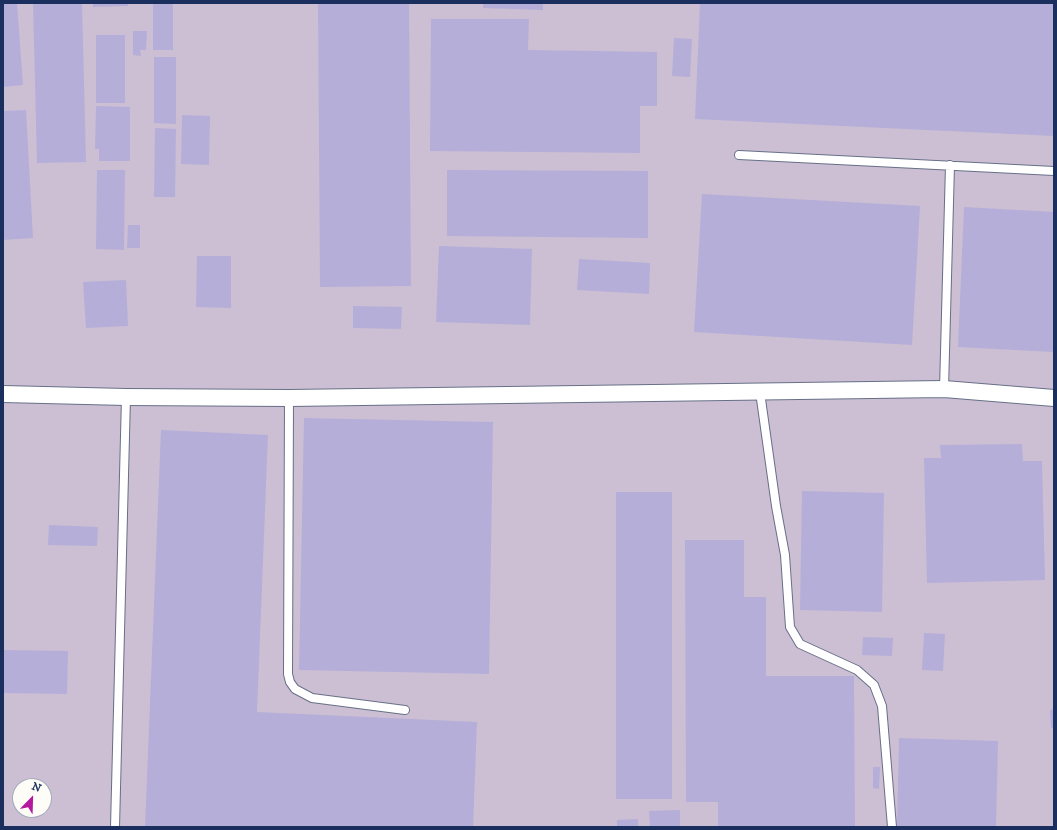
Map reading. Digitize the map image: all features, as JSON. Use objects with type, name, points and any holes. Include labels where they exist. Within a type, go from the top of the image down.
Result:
[{"type":"street","points":[[3,394],[126,397],[289,398],[944,389],[1054,398]]},
{"type":"lane","points":[[739,155],[1054,171]]},
{"type":"lane","points":[[944,389],[950,166]]},
{"type":"lane","points":[[760,392],[776,506],[785,555],[790,627],[800,644],[857,670],[874,685],[882,706],[892,827]]},
{"type":"lane","points":[[115,827],[126,397]]},
{"type":"lane","points":[[289,398],[288,674],[290,682],[295,689],[312,698],[405,710]]},
{"type":"shaded area","points":[[3,3],[1054,3],[1054,827],[3,827]]},
{"type":"building","points":[[3,3],[17,3],[23,85],[3,87]]},
{"type":"building","points":[[33,3],[82,3],[86,162],[37,163]]},
{"type":"building","points":[[93,3],[128,3],[128,6],[93,7]]},
{"type":"building","points":[[153,3],[173,3],[173,50],[153,50]]},
{"type":"building","points":[[318,3],[409,3],[411,286],[320,287]]},
{"type":"building","points":[[483,3],[543,3],[543,10],[483,8]]},
{"type":"building","points":[[700,3],[1054,3],[1054,136],[695,119]]},
{"type":"building","points":[[431,19],[529,19],[528,50],[657,52],[657,106],[640,106],[640,153],[430,151]]},
{"type":"building","points":[[133,31],[147,31],[146,50],[140,50],[141,56],[133,55]]},
{"type":"building","points":[[96,35],[125,35],[125,103],[96,103]]},
{"type":"building","points":[[674,38],[692,39],[690,77],[672,76]]},
{"type":"building","points":[[154,57],[176,57],[176,124],[154,123]]},
{"type":"building","points":[[96,106],[130,107],[130,161],[99,161],[99,149],[95,149]]},
{"type":"building","points":[[26,110],[33,238],[3,240],[3,111]]},
{"type":"building","points":[[182,115],[210,116],[209,165],[181,164]]},
{"type":"building","points":[[155,128],[176,129],[175,197],[154,197]]},
{"type":"building","points":[[97,170],[125,170],[124,250],[96,249]]},
{"type":"building","points":[[447,170],[648,171],[648,238],[447,236]]},
{"type":"building","points":[[702,194],[920,206],[912,345],[694,332]]},
{"type":"building","points":[[964,207],[1054,212],[1054,352],[958,347]]},
{"type":"building","points":[[128,225],[140,225],[140,248],[127,248]]},
{"type":"building","points":[[439,246],[532,249],[530,325],[436,322]]},
{"type":"building","points":[[197,256],[231,256],[231,308],[196,307]]},
{"type":"building","points":[[579,259],[650,263],[649,294],[577,290]]},
{"type":"building","points":[[126,280],[128,326],[86,328],[83,282]]},
{"type":"building","points":[[353,306],[402,307],[401,329],[353,328]]},
{"type":"building","points":[[304,418],[493,422],[489,674],[299,670]]},
{"type":"building","points":[[161,430],[268,435],[257,712],[477,722],[473,827],[145,827]]},
{"type":"building","points":[[1022,444],[1023,461],[1042,461],[1045,580],[927,583],[924,458],[941,458],[940,445]]},
{"type":"building","points":[[802,491],[884,493],[882,612],[800,610]]},
{"type":"building","points":[[616,492],[672,492],[672,799],[616,799]]},
{"type":"building","points":[[49,525],[98,527],[97,546],[48,545]]},
{"type":"building","points":[[685,540],[744,540],[744,597],[766,597],[766,676],[854,676],[855,827],[718,827],[718,802],[686,802]]},
{"type":"building","points":[[924,633],[945,634],[943,671],[922,670]]},
{"type":"building","points":[[863,637],[893,638],[892,656],[862,655]]},
{"type":"building","points":[[3,650],[68,651],[67,694],[3,693]]},
{"type":"building","points":[[1054,709],[1054,728],[1051,728],[1050,710]]},
{"type":"building","points":[[899,738],[998,741],[996,827],[897,827]]},
{"type":"building","points":[[873,767],[880,767],[879,789],[873,788]]},
{"type":"building","points":[[680,810],[680,827],[650,827],[649,811]]},
{"type":"building","points":[[638,819],[638,827],[617,827],[617,820]]}]
